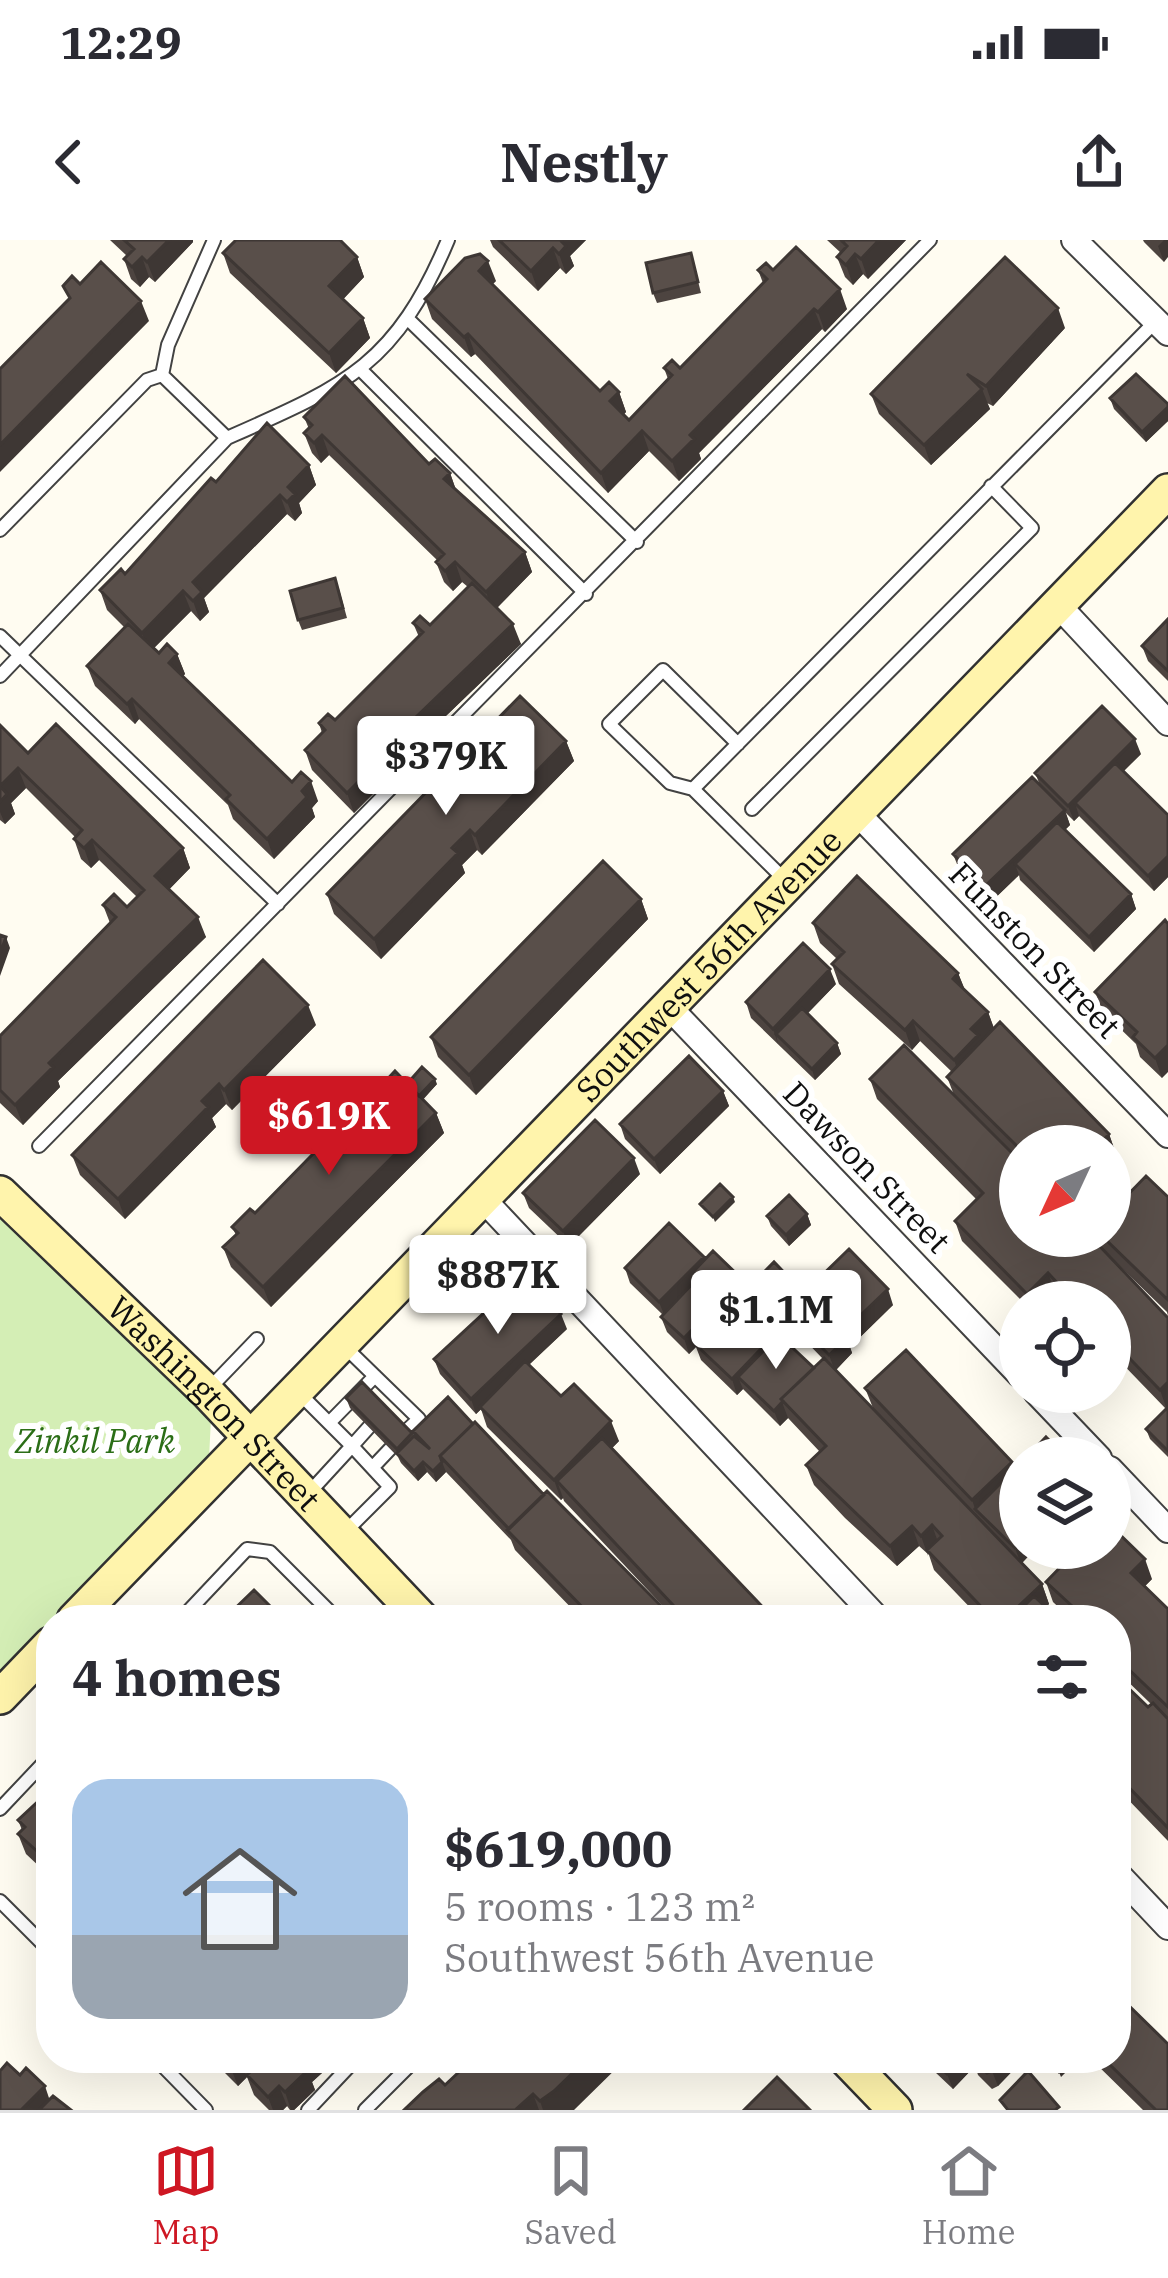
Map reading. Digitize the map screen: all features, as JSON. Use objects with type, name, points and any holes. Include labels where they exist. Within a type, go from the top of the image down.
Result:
[{"type":"street","points":[[1074,240],[1162,327]]},
{"type":"street","name":"Southwest 56th Avenue","points":[[88,1605],[1168,490]]},
{"type":"street","points":[[1058,605],[1168,723]]},
{"type":"street","name":"Funston Street","points":[[854,811],[1168,1135]]},
{"type":"street","name":"Dawson Street","points":[[667,1005],[999,1353]]},
{"type":"street","name":"Washington Street","points":[[0,1192],[206,1391],[409,1605]]},
{"type":"street","points":[[481,1197],[865,1605]]},
{"type":"street","points":[[1056,1413],[1079,1437]]},
{"type":"street","points":[[1131,1491],[1168,1530]]},
{"type":"street","points":[[0,1697],[36,1660]]},
{"type":"street","points":[[1131,1888],[1168,1928]]},
{"type":"street","points":[[859,2073],[895,2110]]},
{"type":"lane","points":[[162,375],[168,345],[213,240]]},
{"type":"lane","points":[[0,676],[227,439],[362,371],[410,321],[448,240]]},
{"type":"lane","points":[[39,1147],[930,240]]},
{"type":"lane","points":[[410,321],[637,542]]},
{"type":"lane","points":[[693,789],[991,486],[1162,327]]},
{"type":"lane","points":[[362,371],[586,594]]},
{"type":"lane","points":[[162,375],[227,439]]},
{"type":"lane","points":[[0,530],[147,380],[162,375]]},
{"type":"lane","points":[[752,809],[1032,528],[991,486]]},
{"type":"lane","points":[[0,636],[278,904]]},
{"type":"lane","points":[[738,744],[663,670],[609,724],[670,783],[693,789],[787,881]]},
{"type":"lane","points":[[206,1391],[257,1339]]},
{"type":"lane","points":[[342,1343],[419,1419],[405,1432]]},
{"type":"lane","points":[[329,1423],[375,1376]]},
{"type":"lane","points":[[295,1389],[390,1486],[342,1535]]},
{"type":"lane","points":[[383,1411],[396,1397]]},
{"type":"lane","points":[[306,1496],[369,1427]]},
{"type":"lane","points":[[373,1467],[390,1449]]},
{"type":"lane","points":[[194,1605],[247,1550],[270,1552],[323,1605]]},
{"type":"lane","points":[[0,1809],[36,1771]]},
{"type":"lane","points":[[0,1900],[36,1937]]},
{"type":"lane","points":[[170,2073],[206,2110]]},
{"type":"lane","points":[[308,2110],[343,2073]]},
{"type":"lane","points":[[365,2110],[402,2073]]},
{"type":"green space","name":"Zinkil Park","points":[[0,1208],[211,1419],[209,1458],[72,1605],[36,1605],[36,1643],[0,1682]]},
{"type":"building","points":[[124,240],[169,240],[147,262],[142,257],[132,267],[124,259],[134,249]]},
{"type":"building","points":[[236,240],[340,240],[357,257],[329,286],[363,318],[329,353],[223,253]]},
{"type":"building","points":[[499,240],[560,240],[566,246],[559,254],[553,248],[531,271]]},
{"type":"building","points":[[841,240],[879,240],[861,259],[855,254],[846,265],[837,257],[847,246]]},
{"type":"building","points":[[796,247],[840,289],[818,312],[814,309],[690,435],[694,439],[672,461],[642,431],[601,473],[468,334],[464,337],[425,299],[465,258],[480,254],[488,261],[479,271],[600,391],[609,382],[619,392],[610,401],[629,420],[672,375],[664,368],[672,360],[680,368],[767,279],[758,270],[766,263],[773,270]]},
{"type":"building","points":[[691,253],[698,282],[653,293],[646,263]]},
{"type":"building","points":[[1005,257],[1058,308],[986,386],[967,374],[982,389],[924,445],[871,394]]},
{"type":"building","points":[[101,262],[141,301],[0,445],[0,369],[70,298],[63,286],[72,276],[80,284]]},
{"type":"building","points":[[1136,374],[1168,404],[1142,432],[1110,398]]},
{"type":"building","points":[[345,376],[429,464],[435,459],[450,473],[444,479],[525,552],[486,592],[455,562],[445,571],[436,562],[444,554],[322,435],[314,443],[304,433],[312,425],[304,417]]},
{"type":"building","points":[[267,423],[309,465],[288,487],[295,494],[287,502],[280,495],[193,582],[202,592],[193,601],[183,591],[142,633],[100,590],[121,569],[125,574]]},
{"type":"building","points":[[335,578],[343,608],[298,620],[290,591]]},
{"type":"building","points":[[472,583],[513,624],[365,766],[370,770],[347,793],[305,750],[325,730],[319,723],[328,714],[335,720],[423,632],[413,623],[420,616],[430,625]]},
{"type":"building","points":[[1168,619],[1168,671],[1142,646]]},
{"type":"building","points":[[128,624],[159,653],[167,644],[177,654],[169,663],[292,782],[301,772],[311,781],[302,791],[307,797],[267,839],[226,799],[230,795],[132,699],[127,704],[87,666]]},
{"type":"building","points":[[520,696],[566,741],[475,835],[470,830],[452,848],[458,853],[374,939],[327,894]]},
{"type":"building","points":[[1102,706],[1135,739],[1068,806],[1035,773]]},
{"type":"building","points":[[56,724],[183,848],[155,876],[198,917],[49,1063],[53,1067],[15,1105],[0,1090],[0,1036],[116,917],[103,905],[114,894],[127,907],[144,890],[92,840],[84,848],[74,839],[82,830],[18,768],[0,786],[0,725],[28,753]]},
{"type":"building","points":[[1115,763],[1168,815],[1168,856],[1148,876],[1075,803]]},
{"type":"building","points":[[1032,777],[1065,810],[985,886],[953,854]]},
{"type":"building","points":[[1057,822],[1131,894],[1089,937],[1015,864]]},
{"type":"building","points":[[603,861],[641,899],[469,1075],[431,1037]]},
{"type":"building","points":[[857,876],[958,973],[953,979],[988,1012],[971,1029],[978,1035],[954,1060],[913,1021],[905,1030],[832,964],[844,952],[813,923]]},
{"type":"building","points":[[1165,920],[1168,1045],[1155,1058],[1133,1037],[1137,1032],[1095,992]]},
{"type":"building","points":[[803,943],[830,969],[773,1029],[746,1002]]},
{"type":"building","points":[[263,960],[308,1005],[224,1090],[219,1084],[202,1101],[208,1107],[118,1199],[72,1155]]},
{"type":"building","points":[[802,1008],[837,1043],[812,1069],[776,1034]]},
{"type":"building","points":[[1000,1022],[1100,1125],[999,1128],[947,1077]]},
{"type":"building","points":[[904,1045],[999,1140],[999,1257],[1110,1257],[1168,1318],[1168,1382],[1160,1390],[1131,1360],[1131,1281],[1055,1281],[1048,1273],[1040,1281],[1014,1281],[955,1221],[983,1193],[870,1079]]},
{"type":"building","points":[[689,1056],[723,1091],[654,1159],[620,1124]]},
{"type":"building","points":[[422,1067],[435,1079],[419,1096],[407,1084]]},
{"type":"building","points":[[395,1071],[436,1113],[263,1287],[223,1247],[238,1233],[232,1227],[250,1209],[255,1213],[361,1105],[357,1101]]},
{"type":"building","points":[[595,1120],[634,1158],[563,1231],[523,1193]]},
{"type":"building","points":[[1146,1176],[1168,1197],[1168,1300],[1124,1257],[1131,1257],[1131,1191]]},
{"type":"building","points":[[720,1184],[733,1197],[713,1217],[700,1204]]},
{"type":"building","points":[[789,1195],[807,1214],[786,1235],[767,1216]]},
{"type":"building","points":[[669,1223],[704,1257],[659,1302],[625,1268]]},
{"type":"building","points":[[849,1249],[888,1289],[842,1333],[847,1338],[829,1355],[756,1280],[774,1262],[804,1293]]},
{"type":"building","points":[[713,1251],[745,1282],[684,1338],[661,1317],[699,1277],[693,1272]]},
{"type":"building","points":[[525,1275],[561,1314],[471,1399],[434,1359]]},
{"type":"building","points":[[742,1297],[777,1332],[732,1379],[695,1344]]},
{"type":"building","points":[[779,1335],[814,1368],[774,1411],[738,1377]]},
{"type":"building","points":[[906,1350],[999,1448],[999,1474],[972,1500],[865,1388]]},
{"type":"building","points":[[824,1358],[999,1539],[999,1569],[1028,1569],[1042,1584],[1020,1605],[980,1605],[927,1550],[942,1536],[932,1525],[921,1536],[912,1526],[890,1546],[806,1465],[826,1446],[781,1399]]},
{"type":"building","points":[[525,1361],[561,1396],[574,1384],[611,1421],[554,1480],[480,1407]]},
{"type":"building","points":[[362,1382],[412,1433],[397,1449],[346,1398]]},
{"type":"building","points":[[448,1397],[473,1424],[440,1456],[442,1462],[433,1471],[423,1462],[414,1471],[397,1453],[414,1436],[430,1449],[413,1431]]},
{"type":"building","points":[[1168,1407],[1168,1451],[1146,1429]]},
{"type":"building","points":[[475,1422],[544,1495],[509,1529],[440,1456]]},
{"type":"building","points":[[602,1438],[761,1605],[673,1605],[557,1481]]},
{"type":"building","points":[[999,1485],[999,1532],[975,1509]]},
{"type":"building","points":[[547,1491],[660,1605],[580,1605],[507,1530]]},
{"type":"building","points":[[1131,1545],[1145,1559],[1131,1573],[1168,1609],[1168,1707],[1131,1671],[1131,1605],[1071,1605],[1046,1582],[1059,1569],[1131,1569]]},
{"type":"building","points":[[254,1590],[269,1605],[238,1605]]},
{"type":"building","points":[[1131,1691],[1168,1719],[1168,1828],[1131,1790]]},
{"type":"building","points":[[36,1803],[36,1850],[18,1834],[25,1827],[18,1820]]},
{"type":"building","points":[[1131,2008],[1168,2044],[1168,2110],[1156,2110],[1118,2073],[1131,2073]]},
{"type":"building","points":[[7,2063],[20,2075],[26,2068],[45,2086],[21,2110],[0,2110],[0,2071]]},
{"type":"building","points":[[305,2073],[285,2092],[279,2086],[268,2097],[247,2075]]},
{"type":"building","points":[[458,2073],[573,2073],[540,2101],[533,2094],[515,2110],[404,2110],[439,2079],[445,2085]]},
{"type":"building","points":[[1030,2073],[1059,2107],[1008,2110],[1000,2100]]},
{"type":"building","points":[[777,2077],[810,2110],[744,2110]]},
{"type":"building","points":[[53,2096],[71,2110],[39,2110]]}]
